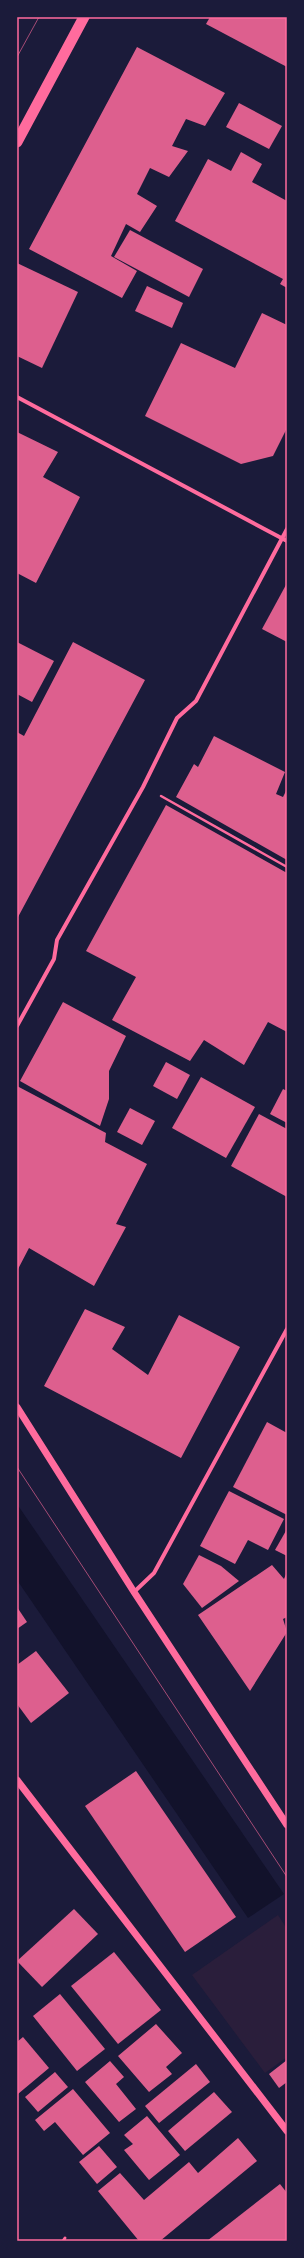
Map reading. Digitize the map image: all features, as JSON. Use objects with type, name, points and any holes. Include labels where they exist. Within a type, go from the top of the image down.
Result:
[{"type":"highway","points":[[17,142],[84,17]]},
{"type":"street","points":[[17,397],[287,541]]},
{"type":"street","points":[[17,1026],[54,959],[57,940],[143,787],[177,718],[196,701],[287,530]]},
{"type":"street","points":[[134,1592],[154,1572],[287,1329]]},
{"type":"street","points":[[17,1407],[134,1592],[287,1825]]},
{"type":"street","points":[[17,1780],[287,2131]]},
{"type":"path","points":[[161,796],[287,867]]},
{"type":"shaded area","points":[[17,1504],[284,1894],[248,1918],[17,1580]]},
{"type":"shaded area","points":[[278,1915],[287,1929],[287,2057],[265,2073],[192,1975]]},
{"type":"building","points":[[210,17],[287,17],[287,67],[206,24]]},
{"type":"building","points":[[137,47],[225,93],[205,126],[186,119],[172,146],[188,151],[169,177],[150,168],[137,194],[157,206],[140,232],[126,224],[111,256],[137,271],[122,298],[29,249]]},
{"type":"building","points":[[239,103],[282,126],[269,149],[226,127]]},
{"type":"building","points":[[241,152],[262,164],[252,182],[287,201],[287,288],[280,284],[283,279],[175,221],[208,159],[231,171]]},
{"type":"building","points":[[130,230],[203,269],[189,297],[114,257]]},
{"type":"building","points":[[17,263],[78,292],[42,368],[17,356]]},
{"type":"building","points":[[147,286],[183,303],[172,328],[135,311]]},
{"type":"building","points":[[262,313],[287,325],[287,428],[273,456],[241,464],[145,416],[181,343],[235,368]]},
{"type":"building","points":[[17,432],[58,452],[43,477],[80,497],[36,583],[17,573]]},
{"type":"building","points":[[287,583],[287,642],[262,629]]},
{"type":"building","points":[[17,642],[54,661],[32,702],[17,694]]},
{"type":"building","points":[[73,642],[145,680],[17,919],[17,732],[24,736]]},
{"type":"building","points":[[214,736],[285,772],[276,794],[283,797],[287,789],[287,860],[176,797],[194,764],[198,767]]},
{"type":"building","points":[[166,805],[287,873],[287,1032],[268,1022],[244,1065],[204,1040],[190,1061],[112,1020],[136,977],[86,951]]},
{"type":"building","points":[[63,1002],[126,1036],[109,1071],[109,1099],[100,1126],[20,1081]]},
{"type":"building","points":[[166,1062],[190,1075],[177,1099],[153,1086]]},
{"type":"building","points":[[201,1077],[255,1107],[226,1158],[172,1128]]},
{"type":"building","points":[[17,1086],[106,1133],[105,1142],[147,1164],[116,1224],[126,1227],[94,1286],[29,1248],[17,1271]]},
{"type":"building","points":[[283,1089],[287,1091],[287,1123],[270,1114]]},
{"type":"building","points":[[130,1108],[155,1121],[142,1145],[117,1132]]},
{"type":"building","points":[[259,1114],[287,1129],[287,1197],[231,1166]]},
{"type":"building","points":[[85,1309],[125,1327],[112,1349],[148,1375],[179,1315],[240,1347],[181,1458],[44,1386]]},
{"type":"building","points":[[267,1422],[287,1433],[287,1515],[233,1487]]},
{"type":"building","points":[[229,1491],[284,1519],[268,1550],[248,1540],[235,1564],[200,1546]]},
{"type":"building","points":[[287,1529],[287,1556],[275,1550]]},
{"type":"building","points":[[199,1555],[221,1566],[239,1581],[202,1608],[183,1584]]},
{"type":"building","points":[[272,1565],[284,1579],[287,1572],[287,1617],[283,1619],[287,1632],[250,1691],[198,1615]]},
{"type":"building","points":[[17,1607],[27,1622],[17,1629]]},
{"type":"building","points":[[36,1651],[69,1693],[31,1723],[17,1704],[17,1665]]},
{"type":"building","points":[[136,1771],[236,1917],[185,1952],[85,1806]]},
{"type":"building","points":[[74,1909],[98,1934],[42,1987],[17,1961]]},
{"type":"building","points":[[114,1952],[161,2010],[118,2044],[71,1986]]},
{"type":"building","points":[[60,1994],[105,2049],[77,2071],[33,2016]]},
{"type":"building","points":[[156,2024],[182,2053],[166,2067],[172,2074],[149,2092],[118,2056]]},
{"type":"building","points":[[23,2037],[49,2068],[18,2094],[17,2042]]},
{"type":"building","points":[[287,2060],[287,2082],[279,2088],[269,2074]]},
{"type":"building","points":[[110,2061],[124,2077],[116,2084],[136,2109],[119,2122],[85,2082]]},
{"type":"building","points":[[196,2064],[210,2082],[159,2123],[145,2106]]},
{"type":"building","points":[[55,2072],[68,2087],[38,2112],[25,2097]]},
{"type":"building","points":[[73,2089],[110,2133],[83,2155],[55,2122],[44,2131],[35,2120]]},
{"type":"building","points":[[214,2092],[232,2112],[185,2151],[168,2131]]},
{"type":"building","points":[[147,2116],[180,2155],[149,2180],[124,2150],[133,2144],[124,2135]]},
{"type":"building","points":[[238,2138],[257,2161],[160,2241],[139,2241],[98,2191],[120,2173],[144,2200],[189,2162],[198,2173]]},
{"type":"building","points":[[99,2146],[117,2167],[97,2184],[79,2162]]},
{"type":"building","points":[[280,2184],[287,2193],[287,2241],[207,2241]]},
{"type":"tram line","points":[[17,57],[39,17]]},
{"type":"tram line","points":[[17,1467],[287,1877]]}]
